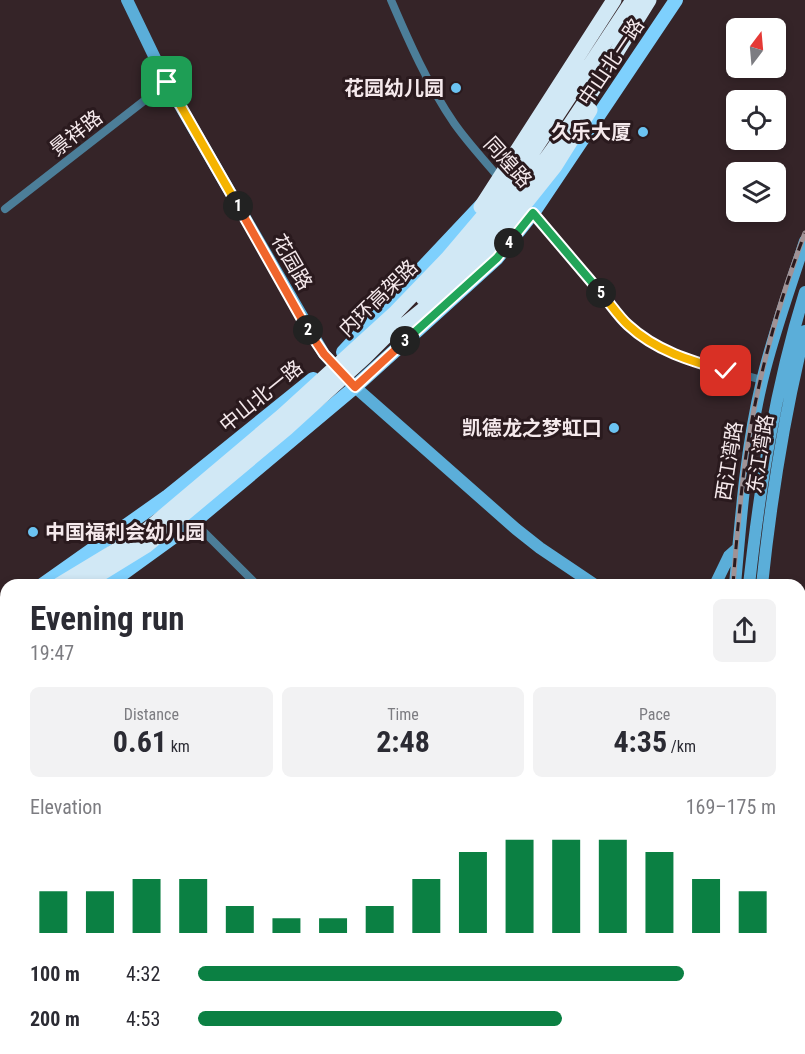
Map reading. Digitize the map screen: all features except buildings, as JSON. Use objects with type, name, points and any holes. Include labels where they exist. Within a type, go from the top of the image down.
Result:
[{"type":"highway","points":[[447,259],[614,0]]},
{"type":"highway","name":"内环高架路","points":[[69,579],[140,536],[274,424],[396,312],[447,259],[513,180],[633,0]]},
{"type":"highway","name":"内环高架路","points":[[92,579],[147,545],[287,428],[365,357],[463,259],[525,186],[600,80],[649,0]]},
{"type":"highway","points":[[365,357],[441,295],[488,250],[555,166],[658,0]]},
{"type":"main road","name":"花园路","points":[[127,0],[167,82],[316,344],[355,387],[516,529],[586,579]]},
{"type":"main road","name":"中山北一路","points":[[50,579],[168,496],[332,364],[503,182],[532,141],[622,0]]},
{"type":"main road","name":"中山北一路","points":[[115,579],[194,522],[355,387],[497,258],[533,213],[676,0]]},
{"type":"main road","name":"西江湾路","points":[[735,579],[744,477],[762,380],[805,241]]},
{"type":"main road","name":"东江湾路","points":[[750,579],[759,499],[770,435],[805,292]]},
{"type":"main road","name":"东江湾路","points":[[763,579],[787,408],[805,331]]},
{"type":"main road","points":[[718,579],[729,556],[738,548]]},
{"type":"street","name":"同煌路","points":[[390,0],[424,72],[465,139],[533,213],[628,325],[650,343],[666,351],[762,380]]},
{"type":"street","name":"景祥路","points":[[5,209],[167,82]]},
{"type":"street","points":[[194,522],[251,579]]},
{"type":"railway","points":[[733,579],[745,462],[755,404],[785,289],[805,233]]},
{"type":"place","name":"花园幼儿园","points":[[456,88]]},
{"type":"place","name":"久乐大厦","points":[[643,132]]},
{"type":"place","name":"凯德龙之梦虹口","points":[[614,428]]},
{"type":"place","name":"中国福利会幼儿园","points":[[33,532]]},
{"type":"route","points":[[167,82],[316,344],[355,387],[497,258],[533,213],[628,325],[650,343],[666,351],[726,371]]}]
